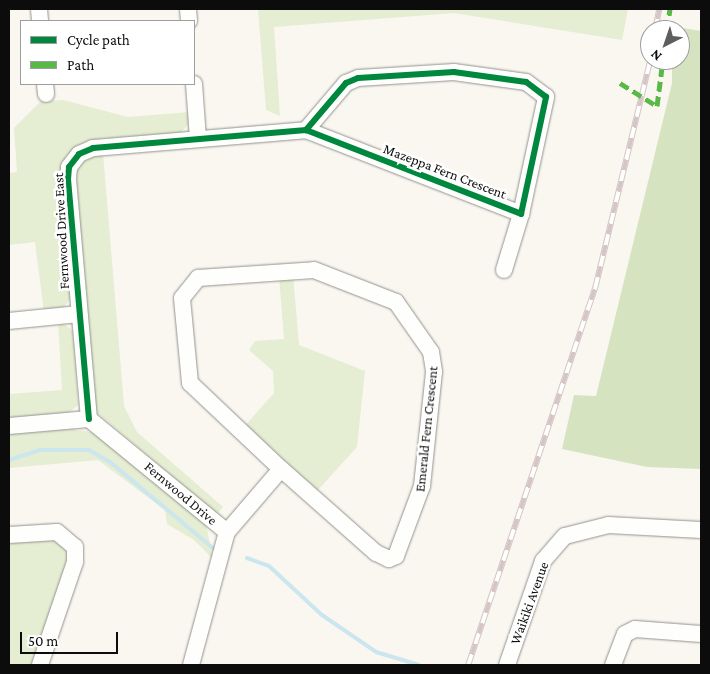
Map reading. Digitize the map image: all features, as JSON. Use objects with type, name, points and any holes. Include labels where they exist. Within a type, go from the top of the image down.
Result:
[{"type":"street","name":"Mazeppa Fern Crescent","points":[[454,72],[537,87],[546,106],[521,214],[306,130],[346,83],[358,78],[454,72]]},
{"type":"street","points":[[194,85],[198,140]]},
{"type":"street","name":"Fernwood Drive East","points":[[89,419],[68,167],[79,154],[93,148],[306,130]]},
{"type":"street","points":[[504,270],[521,214]]},
{"type":"street","name":"Emerald Fern Crescent","points":[[314,270],[396,302],[431,352],[434,372],[422,486],[396,556],[389,559],[376,553],[281,469],[190,383],[182,298],[198,278],[314,270]]},
{"type":"street","points":[[9,321],[79,314]]},
{"type":"street","points":[[9,426],[89,419]]},
{"type":"street","name":"Fernwood Drive","points":[[89,419],[227,532],[191,665]]},
{"type":"street","points":[[227,532],[281,469]]},
{"type":"street","name":"Waikiki Avenue","points":[[507,665],[543,561],[565,536],[608,525],[701,530]]},
{"type":"street","points":[[9,535],[57,532],[75,547],[75,562],[40,665]]},
{"type":"street","points":[[613,665],[624,634],[635,629],[701,634]]},
{"type":"green space","points":[[258,9],[628,9],[622,40],[454,13],[274,27],[280,116],[266,110]]},
{"type":"green space","points":[[690,29],[701,31],[701,469],[647,467],[562,449],[574,395],[596,396],[672,83],[672,70],[690,70]]},
{"type":"green space","points":[[63,100],[128,117],[190,112],[190,123],[179,134],[87,142],[70,154],[71,298],[63,308],[44,312],[35,242],[9,245],[9,173],[17,172],[14,128],[41,101]]},
{"type":"green space","points":[[103,153],[124,406],[137,432],[223,507],[217,514],[96,412],[75,175],[84,158]]},
{"type":"green space","points":[[293,275],[299,345],[365,371],[357,447],[316,492],[243,428],[274,393],[273,371],[249,350],[255,341],[284,339],[279,276]]},
{"type":"green space","points":[[58,321],[74,331],[78,405],[67,414],[9,418],[9,394],[62,390]]},
{"type":"green space","points":[[65,428],[97,433],[206,524],[213,559],[194,540],[167,524],[165,510],[98,460],[9,468],[9,433]]},
{"type":"green space","points":[[55,537],[71,555],[35,665],[9,665],[9,541]]},
{"type":"waterway","points":[[9,460],[39,450],[89,450],[110,462],[213,548]]},
{"type":"waterway","points":[[247,558],[269,566],[322,615],[376,652],[419,665]]},
{"type":"railway","points":[[657,20],[659,9]]},
{"type":"railway","points":[[468,665],[595,288],[648,70]]},
{"type":"marked path","points":[[668,20],[670,9]]},
{"type":"marked path","points":[[620,83],[657,106],[662,70]]},
{"type":"cycle path","points":[[89,419],[68,179],[69,167],[79,154],[93,148],[306,130],[521,214],[546,97],[526,82],[454,72],[358,78],[346,83],[306,130]]}]
